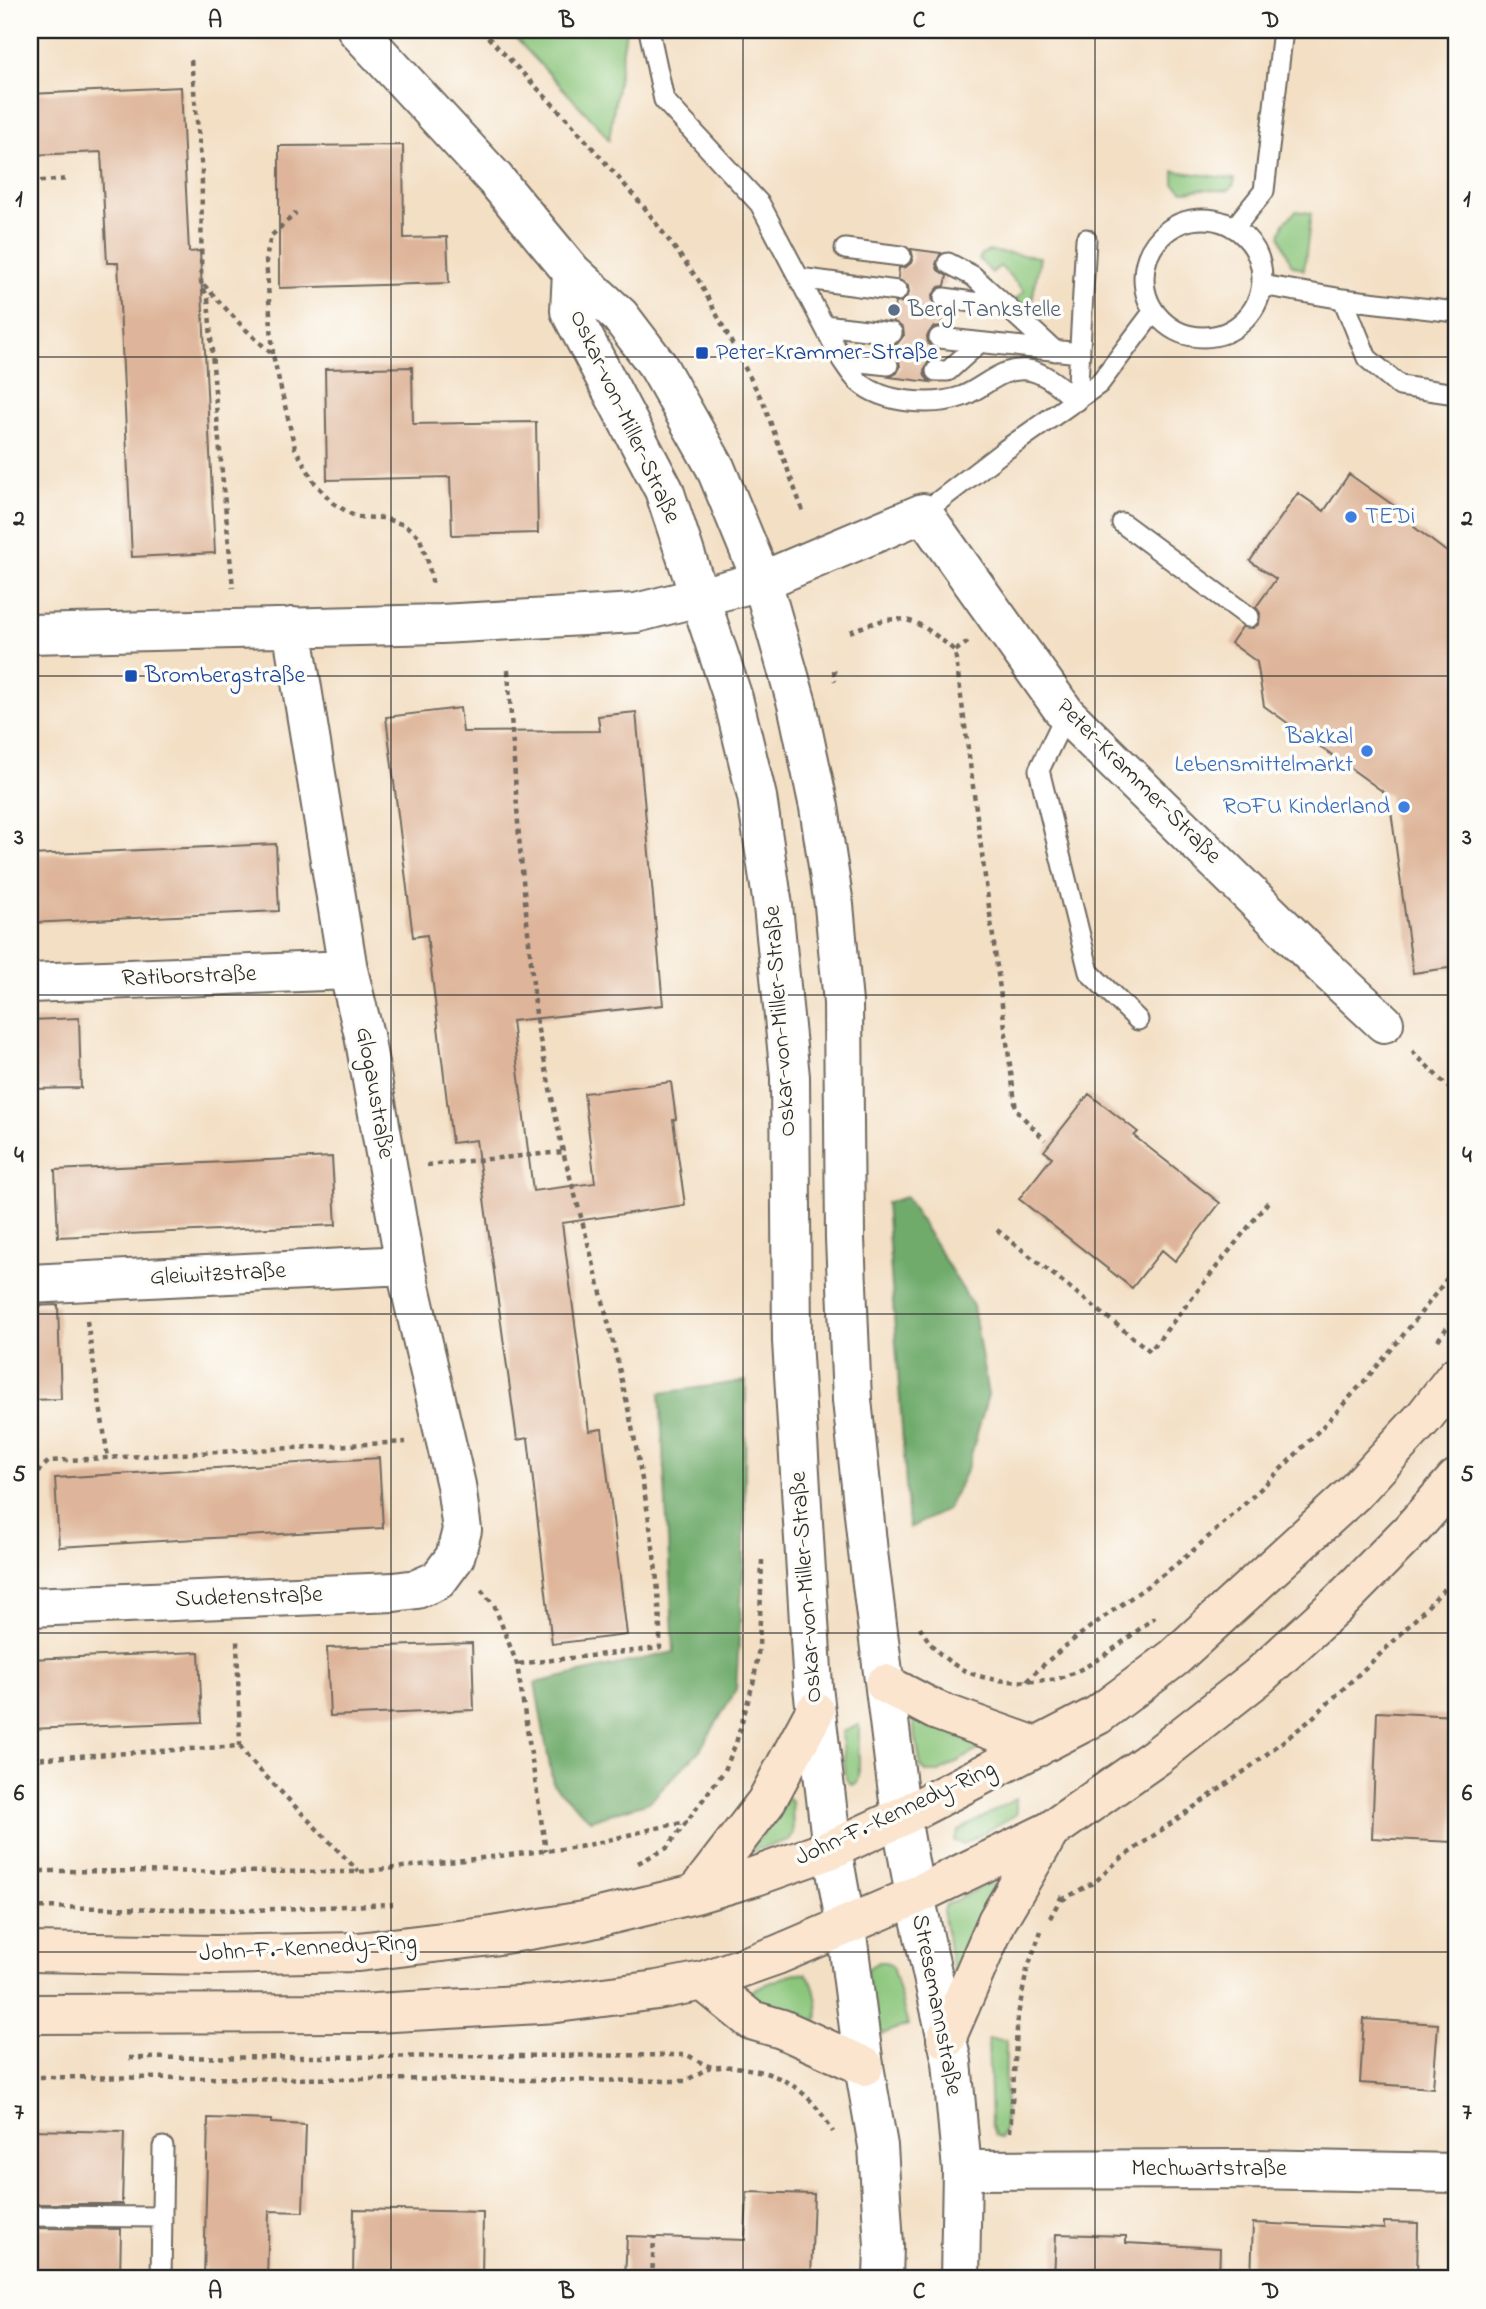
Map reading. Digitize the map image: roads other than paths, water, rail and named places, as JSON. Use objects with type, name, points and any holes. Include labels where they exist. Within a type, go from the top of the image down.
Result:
[{"type":"main road","name":"John-F.-Kennedy-Ring","points":[[30,1952],[216,1955],[358,1952],[492,1936],[583,1921],[695,1894],[832,1849],[901,1817],[1098,1715],[1174,1658],[1354,1493],[1425,1416],[1456,1376]]},
{"type":"main road","points":[[30,2014],[375,2013],[557,2003],[703,1981],[777,1955],[915,1896],[1050,1831],[1156,1757],[1258,1677],[1339,1603],[1411,1530],[1456,1479]]},
{"type":"main road","points":[[885,1684],[935,1710],[1038,1747]]},
{"type":"main road","points":[[695,1894],[766,1802],[815,1712]]},
{"type":"main road","points":[[946,2039],[997,1921],[1050,1831]]},
{"type":"main road","points":[[703,1981],[751,2020],[782,2029],[863,2066]]},
{"type":"street","name":"Oskar-von-Miller-Straße","points":[[357,30],[495,179],[572,272],[620,316],[658,366],[715,467],[762,581],[797,704],[819,807],[834,905],[843,1003],[845,1239],[852,1400],[867,1552],[901,1817]]},
{"type":"street","name":"Oskar-von-Miller-Straße","points":[[572,272],[570,311],[664,490],[733,698],[757,797],[773,906],[790,1077],[792,1341],[815,1712],[832,1849]]},
{"type":"street","points":[[30,634],[238,631],[636,614],[762,581],[923,513]]},
{"type":"street","name":"Peter-Krammer-Straße","points":[[923,513],[1066,714],[1384,1023]]},
{"type":"street","name":"Glogaustraße","points":[[292,627],[348,970],[364,1035],[405,1265],[456,1485],[462,1530],[455,1557]]},
{"type":"street","name":"Ratiborstraße","points":[[30,983],[348,970]]},
{"type":"street","name":"Gleiwitzstraße","points":[[30,1284],[405,1265]]},
{"type":"street","name":"Sudetenstraße","points":[[30,1607],[394,1592],[417,1589],[438,1580],[455,1557]]},
{"type":"street","name":"Stresemannstraße","points":[[901,1817],[915,1896],[952,2062],[962,2171],[960,2279]]},
{"type":"street","points":[[832,1849],[846,1927],[863,2066],[878,2146],[884,2246],[883,2279]]},
{"type":"street","name":"Mechwartstraße","points":[[962,2171],[1253,2169],[1456,2173]]},
{"type":"lane","points":[[649,30],[664,100],[760,204],[842,360],[857,381],[877,394],[942,402],[963,396],[1001,373],[1030,370],[1050,379],[1077,401]]},
{"type":"lane","points":[[1234,228],[1264,191],[1283,30]]},
{"type":"lane","points":[[1202,219],[1218,221],[1234,228],[1248,240],[1258,257],[1262,285],[1258,299],[1248,316],[1230,331],[1210,337],[1188,336],[1169,327],[1153,311],[1145,293],[1143,278],[1146,259],[1154,244],[1166,231],[1182,222],[1202,219]]},
{"type":"lane","points":[[1077,401],[1086,239]]},
{"type":"lane","points":[[845,248],[901,256]]},
{"type":"lane","points":[[948,263],[973,276],[1055,351]]},
{"type":"lane","points":[[799,278],[897,291]]},
{"type":"lane","points":[[1262,285],[1343,299],[1456,312]]},
{"type":"lane","points":[[944,298],[1008,307]]},
{"type":"lane","points":[[1343,299],[1367,358],[1400,386],[1456,394]]},
{"type":"lane","points":[[923,513],[1005,450],[1099,384],[1153,311]]},
{"type":"lane","points":[[824,325],[892,333]]},
{"type":"lane","points":[[939,338],[1080,354]]},
{"type":"lane","points":[[936,371],[948,371],[979,343]]},
{"type":"lane","points":[[842,360],[888,366]]},
{"type":"lane","points":[[1122,523],[1249,618]]},
{"type":"lane","points":[[1066,714],[1040,769],[1088,972],[1138,1020]]},
{"type":"lane","points":[[161,2279],[163,2147]]},
{"type":"lane","points":[[30,2216],[162,2217]]},
{"type":"place","name":"Bergl Tankstelle","points":[[894,310]]},
{"type":"place","name":"Peter-Krammer-Straße","points":[[702,353]]},
{"type":"place","name":"TEDi","points":[[1351,517]]},
{"type":"place","name":"Brombergstraße","points":[[131,676]]},
{"type":"place","name":"Bakkal Lebensmittelmarkt","points":[[1367,751]]},
{"type":"place","name":"ROFU Kinderland","points":[[1404,807]]}]
